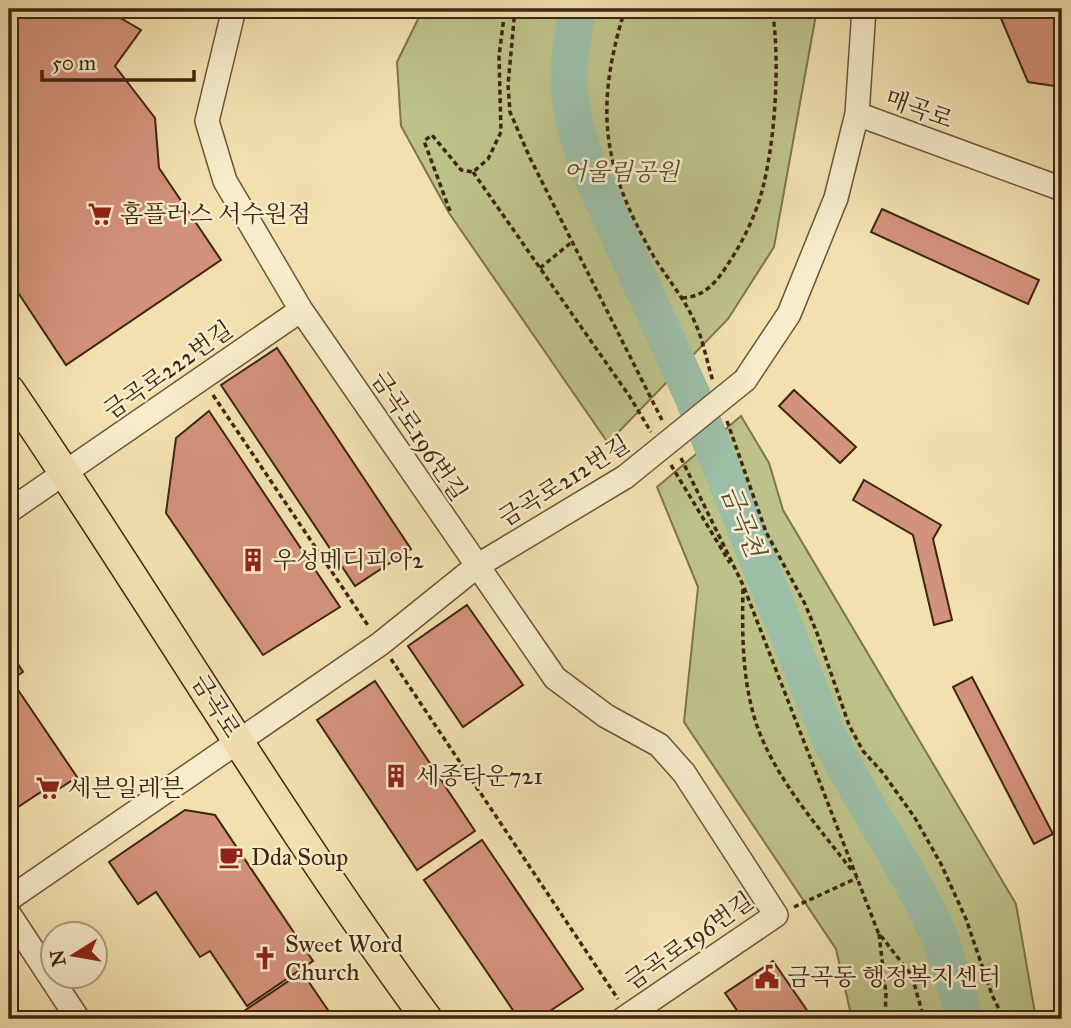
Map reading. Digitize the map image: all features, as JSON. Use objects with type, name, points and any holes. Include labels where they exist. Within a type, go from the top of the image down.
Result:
[{"type":"main road","name":"금곡로","points":[[9,390],[365,934],[427,1019]]},
{"type":"street","name":"금곡로196번길","points":[[234,9],[207,121],[225,181],[301,310],[555,678],[606,716],[659,745],[684,773],[776,915],[628,1018]]},
{"type":"street","name":"매곡로","points":[[864,9],[857,114],[1062,189]]},
{"type":"street","name":"금곡로212번길","points":[[9,899],[380,644],[477,566],[625,477],[745,380],[789,314],[816,252],[836,198],[857,114]]},
{"type":"street","name":"금곡로222번길","points":[[9,511],[301,310]]},
{"type":"street","points":[[9,914],[78,1019]]},
{"type":"path","points":[[473,172],[488,159],[501,132],[499,56],[505,9]]},
{"type":"path","points":[[515,9],[508,85],[510,112],[530,158],[664,425]]},
{"type":"path","points":[[625,9],[612,51],[606,131],[623,198],[658,265],[682,298],[697,326],[717,393]]},
{"type":"path","points":[[682,298],[702,293],[718,281],[743,239],[757,206],[770,145],[774,98],[777,49],[772,9]]},
{"type":"path","points":[[450,211],[424,141],[432,135],[460,170],[473,172],[630,397],[651,432]]},
{"type":"path","points":[[540,268],[573,241]]},
{"type":"path","points":[[201,378],[628,1018]]},
{"type":"path","points":[[726,418],[766,532],[813,623],[849,725],[863,751],[915,818],[941,864],[966,919],[992,995],[1004,1019]]},
{"type":"path","points":[[677,450],[743,585],[878,932],[886,993],[885,1019]]},
{"type":"path","points":[[665,456],[743,585],[744,664],[757,724],[797,798],[857,878]]},
{"type":"path","points":[[776,915],[857,878]]},
{"type":"path","points":[[878,932],[912,976],[925,1019]]},
{"type":"green space","name":"어울림공원","points":[[423,9],[817,9],[774,247],[728,319],[608,443],[449,213],[401,126],[397,62]]},
{"type":"green space","points":[[741,416],[769,463],[783,510],[1016,904],[1036,1019],[852,1019],[836,949],[684,722],[698,587],[657,487]]},
{"type":"building","name":"홈플러스 서수원점","points":[[9,9],[105,9],[141,30],[115,66],[155,118],[159,168],[221,260],[66,365],[9,279]]},
{"type":"building","points":[[997,9],[1062,9],[1062,87],[1028,82]]},
{"type":"building","points":[[882,209],[1039,280],[1028,304],[871,232]]},
{"type":"building","points":[[277,348],[411,549],[355,586],[221,385]]},
{"type":"building","points":[[794,390],[856,447],[840,463],[779,406]]},
{"type":"building","name":"우성메디피아2","points":[[209,411],[340,607],[263,655],[166,513],[176,438]]},
{"type":"building","points":[[864,480],[941,525],[933,539],[952,620],[934,625],[913,535],[853,500]]},
{"type":"building","points":[[467,605],[523,685],[463,727],[408,646]]},
{"type":"building","points":[[9,650],[23,672],[9,681]]},
{"type":"building","points":[[972,677],[1053,834],[1034,844],[953,687]]},
{"type":"building","points":[[12,681],[77,777],[45,798],[41,792],[9,813],[9,683]]},
{"type":"building","name":"세종타운721","points":[[375,681],[475,831],[417,870],[317,720]]},
{"type":"building","points":[[185,810],[215,815],[313,961],[247,1006],[210,951],[200,957],[156,892],[138,904],[109,862]]},
{"type":"building","points":[[482,840],[583,989],[538,1019],[519,1019],[424,880]]},
{"type":"building","name":"금곡동 행정복지센터","points":[[773,961],[813,1019],[743,1019],[725,993]]},
{"type":"building","points":[[302,972],[334,1019],[232,1019]]},
{"type":"waterway","name":"금곡천","points":[[577,9],[569,65],[569,90],[575,127],[589,170],[692,395],[828,735],[912,882],[937,932],[964,1019]]},
{"type":"place","name":"홈플러스 서수원점","points":[[100,214]]},
{"type":"place","name":"우성메디피아2","points":[[253,560]]},
{"type":"place","name":"세종타운721","points":[[396,776]]},
{"type":"place","name":"세븐일레븐","points":[[48,788]]},
{"type":"place","name":"Dda Soup","points":[[231,857]]},
{"type":"place","name":"Sweet Word Church","points":[[265,958]]},
{"type":"place","name":"금곡동 행정복지센터","points":[[767,977]]}]
